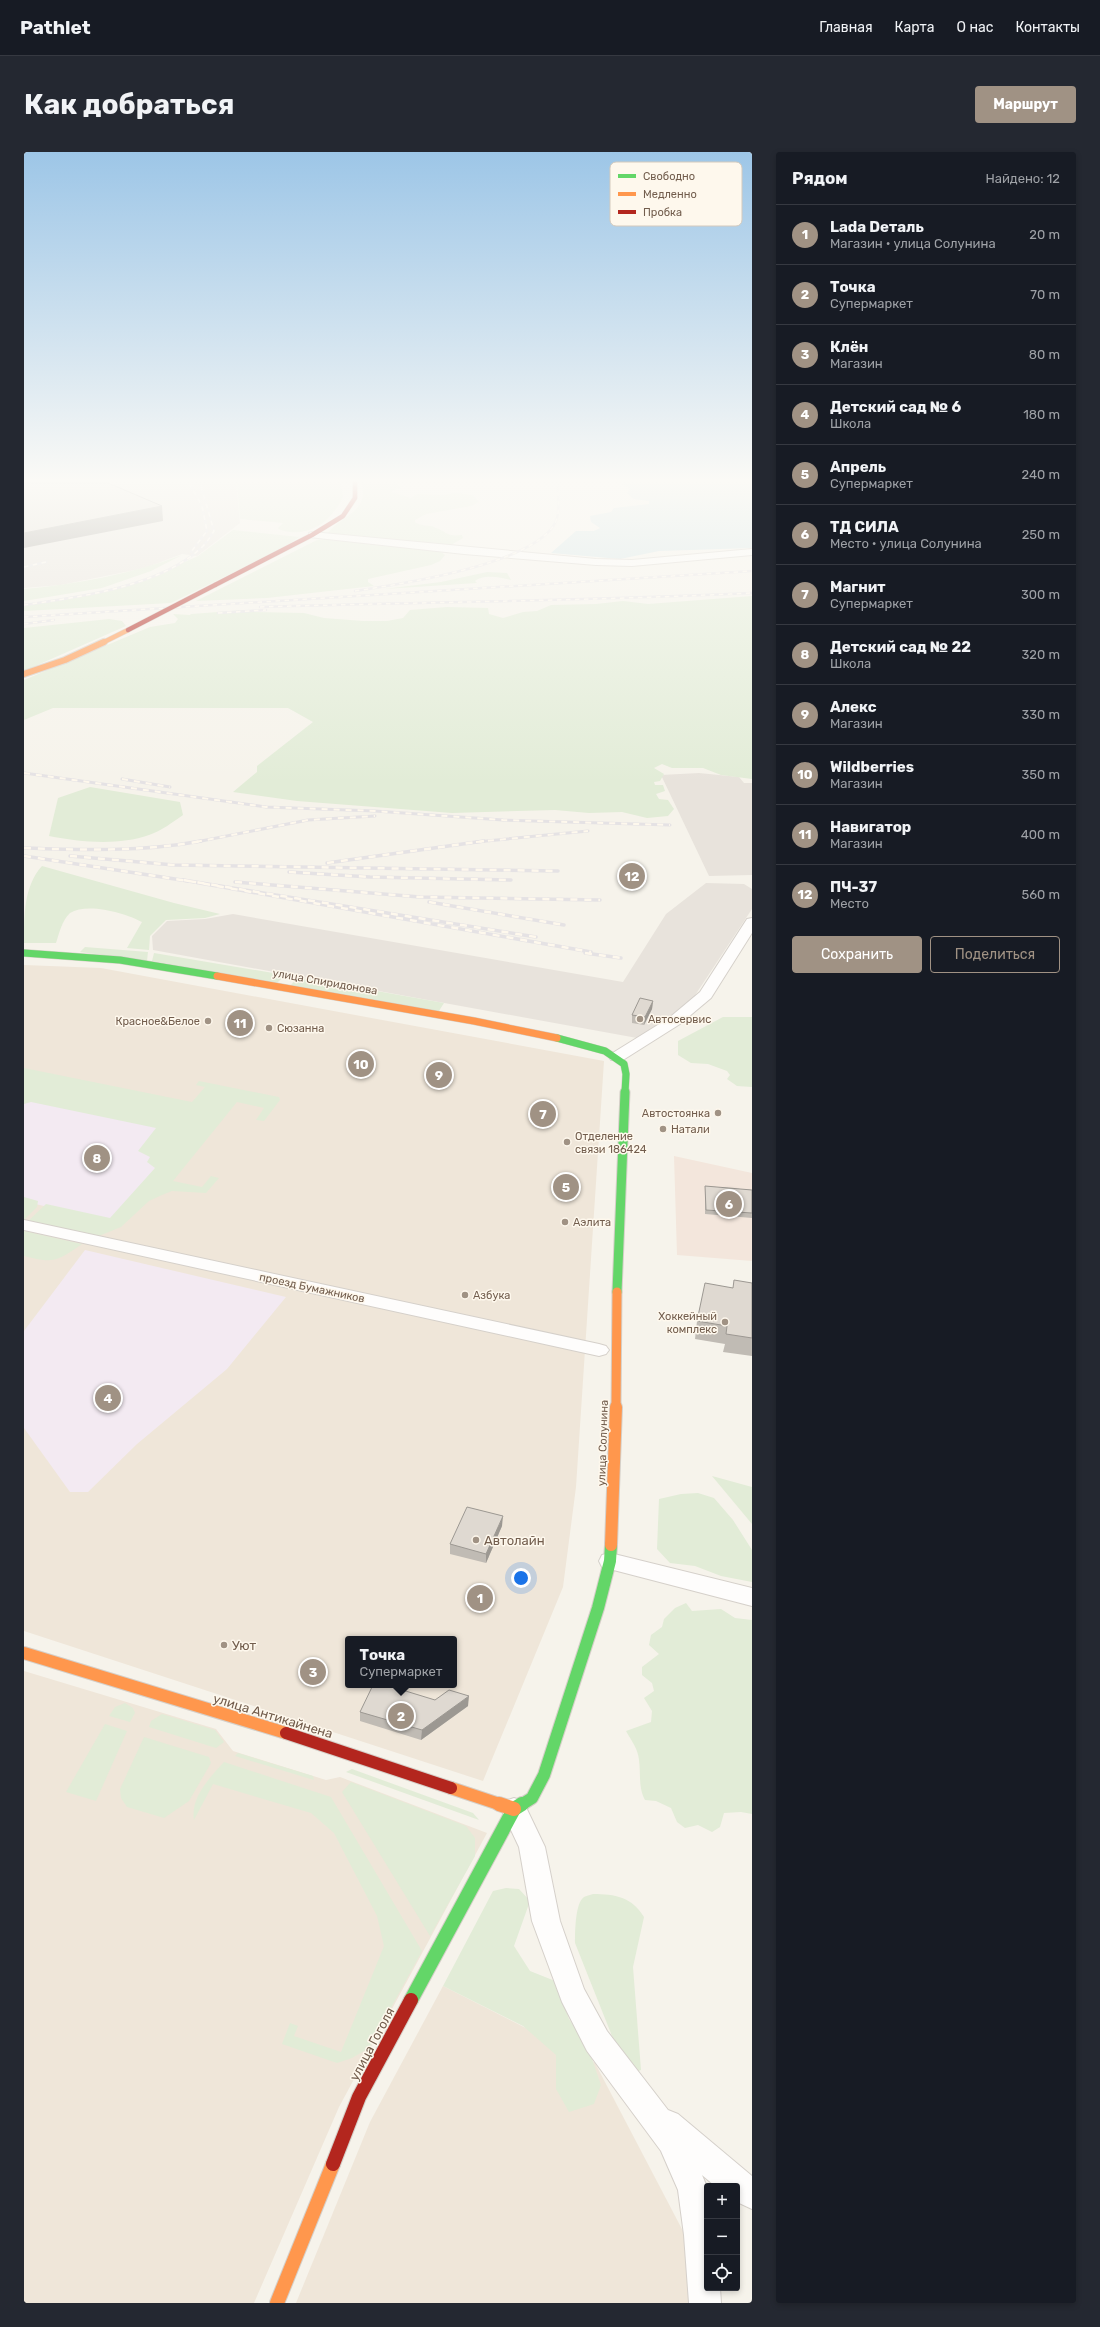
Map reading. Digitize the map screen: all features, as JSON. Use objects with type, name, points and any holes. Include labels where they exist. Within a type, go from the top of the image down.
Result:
[{"type":"street","points":[[24,674],[65,660],[128,630],[218,583]]},
{"type":"street","points":[[617,1057],[687,1013],[706,995],[752,922]]},
{"type":"street","name":"улица Спиридонова","points":[[24,953],[98,957],[257,982],[474,1021],[563,1040],[605,1051],[617,1057]]},
{"type":"street","name":"улица Солунина","points":[[514,1809],[532,1798],[544,1775],[598,1608],[610,1561],[618,1353],[617,1263],[626,1074],[624,1064],[617,1057]]},
{"type":"street","name":"проезд Бумажников","points":[[24,1225],[600,1350]]},
{"type":"street","points":[[610,1561],[752,1597]]},
{"type":"street","name":"улица Антикайнена","points":[[24,1653],[298,1737],[514,1809]]},
{"type":"street","points":[[514,1809],[532,1847],[546,1921],[572,1993],[597,2041],[644,2101],[672,2141],[693,2190],[700,2235],[705,2303]]},
{"type":"street","name":"улица Гоголя","points":[[277,2303],[359,2097],[514,1809]]},
{"type":"street","points":[[644,2101],[686,2142],[734,2182],[752,2194]]},
{"type":"shaded area","points":[[24,583],[69,583],[61,585],[24,588]]},
{"type":"shaded area","points":[[699,773],[739,777],[744,783],[752,783],[752,875],[709,876],[661,775]]},
{"type":"shaded area","points":[[706,883],[744,884],[752,889],[752,909],[688,1006],[666,1023],[637,1038],[153,950],[152,936],[167,921],[205,919],[233,914],[623,982],[666,914]]},
{"type":"shaded area","points":[[24,965],[101,968],[604,1061],[576,1487],[563,1587],[483,1781],[24,1631]]},
{"type":"shaded area","points":[[24,1078],[203,1116],[119,1225],[24,1201]]},
{"type":"shaded area","points":[[674,1156],[752,1173],[752,1261],[677,1255]]},
{"type":"shaded area","points":[[85,1250],[286,1297],[227,1369],[137,1444],[88,1492],[70,1492],[24,1428],[24,1331]]},
{"type":"shaded area","points":[[24,1671],[216,1729],[233,1751],[326,1780],[340,1777],[487,1833],[339,2107],[254,2303],[24,2303]]},
{"type":"shaded area","points":[[443,1986],[595,2063],[684,2233],[691,2303],[296,2303],[370,2122]]},
{"type":"green space","points":[[115,583],[102,588],[24,601],[24,589],[64,584]]},
{"type":"green space","points":[[131,583],[211,583],[171,603],[24,611],[24,606],[84,596]]},
{"type":"green space","points":[[231,583],[370,583],[374,586],[267,598],[196,601]]},
{"type":"green space","points":[[430,583],[471,583],[384,589]]},
{"type":"green space","points":[[752,596],[752,779],[721,775],[703,768],[672,768],[662,764],[654,768],[664,774],[660,781],[654,782],[655,785],[663,785],[665,791],[656,794],[659,799],[668,800],[674,809],[668,816],[647,818],[622,812],[589,813],[555,810],[452,813],[297,801],[233,792],[257,772],[257,766],[313,722],[288,708],[53,708],[24,720],[24,680],[150,627],[175,623],[178,619],[173,614],[190,615],[245,610],[250,612],[304,613],[324,618],[387,621],[403,618],[410,610],[447,607],[488,608],[489,614],[503,618],[523,612],[537,611],[551,605],[596,604],[623,601],[648,604]]},
{"type":"green space","points":[[109,619],[122,621],[126,626],[24,671],[24,628]]},
{"type":"green space","points":[[90,787],[180,802],[183,815],[167,826],[153,833],[125,841],[99,842],[49,836],[58,798]]},
{"type":"green space","points":[[42,866],[174,903],[220,914],[205,918],[166,920],[150,936],[149,950],[127,948],[142,922],[117,912],[86,908],[77,910],[67,916],[56,943],[24,943],[24,922],[28,892],[36,874]]},
{"type":"green space","points":[[85,947],[148,952],[147,961],[80,952]]},
{"type":"green space","points":[[154,953],[285,975],[277,983],[152,961]]},
{"type":"green space","points":[[298,977],[444,1003],[437,1014],[290,986]]},
{"type":"green space","points":[[723,1017],[752,1017],[752,1087],[737,1086],[727,1079],[730,1075],[727,1071],[708,1064],[691,1063],[678,1055],[678,1041]]},
{"type":"green space","points":[[24,1068],[192,1102],[205,1087],[196,1085],[199,1081],[279,1097],[280,1100],[264,1121],[256,1120],[264,1108],[237,1102],[173,1181],[202,1187],[211,1176],[219,1178],[206,1193],[172,1191],[162,1195],[149,1201],[121,1227],[94,1238],[26,1223],[46,1204],[110,1218],[155,1168],[147,1162],[150,1157],[138,1151],[156,1128],[31,1102],[24,1104]]},
{"type":"green space","points":[[24,1197],[38,1201],[37,1207],[24,1220]]},
{"type":"green space","points":[[24,1231],[82,1244],[67,1254],[55,1259],[43,1260],[24,1256]]},
{"type":"green space","points":[[712,1476],[752,1487],[752,1524]]},
{"type":"green space","points":[[698,1493],[714,1498],[733,1520],[752,1550],[752,1582],[721,1576],[695,1566],[670,1563],[657,1549],[659,1499],[681,1494]]},
{"type":"green space","points":[[686,1603],[692,1611],[721,1609],[735,1618],[752,1620],[752,1814],[741,1812],[724,1813],[720,1827],[712,1832],[698,1825],[685,1828],[677,1822],[671,1808],[656,1801],[645,1800],[641,1786],[640,1765],[637,1752],[626,1731],[651,1722],[652,1711],[644,1698],[654,1691],[652,1683],[642,1675],[642,1667],[659,1654],[649,1645],[651,1635],[662,1627],[664,1619],[675,1608]]},
{"type":"green space","points":[[125,1703],[133,1708],[135,1713],[130,1722],[109,1716],[115,1707]]},
{"type":"green space","points":[[162,1714],[215,1730],[224,1742],[216,1748],[149,1727],[151,1721]]},
{"type":"green space","points":[[105,1724],[127,1731],[96,1801],[66,1792]]},
{"type":"green space","points":[[144,1737],[209,1757],[211,1763],[189,1801],[164,1818],[127,1807],[121,1798],[120,1789]]},
{"type":"green space","points":[[238,1753],[313,1776],[314,1780],[235,1756]]},
{"type":"green space","points":[[224,1762],[331,1797],[422,1951],[369,2048],[352,2058],[337,2063],[282,2044],[290,2023],[298,2026],[294,2036],[341,2052],[384,1946],[377,1916],[334,1833],[311,1813],[213,1784],[194,1820],[195,1804],[202,1788]]},
{"type":"green space","points":[[352,1769],[473,1813],[479,1820],[346,1772]]},
{"type":"green space","points":[[351,1782],[466,1826],[475,1838],[475,1856],[430,1936],[342,1792]]},
{"type":"green space","points":[[506,1888],[519,1889],[530,1901],[514,1946],[530,1971],[555,1981],[569,2019],[588,2047],[601,2085],[594,2104],[569,2112],[556,2089],[556,2055],[523,2026],[443,1986],[493,1891]]},
{"type":"green space","points":[[593,1894],[622,1898],[634,1905],[644,1917],[633,1967],[641,2070],[636,2072],[612,2036],[575,1943],[576,1918],[579,1905],[584,1897]]},
{"type":"building","points":[[640,998],[653,1001],[645,1017],[632,1015]]},
{"type":"building","points":[[705,1186],[752,1190],[752,1213],[706,1210]]},
{"type":"building","points":[[734,1280],[752,1283],[752,1338],[726,1334],[727,1326],[697,1321],[705,1283],[733,1288]]},
{"type":"building","name":"Автолайн","points":[[467,1507],[503,1516],[486,1554],[450,1544]]},
{"type":"building","points":[[372,1688],[396,1688],[435,1700],[449,1690],[469,1696],[422,1730],[360,1712]]},
{"type":"railway","points":[[24,605],[93,594],[133,583]]},
{"type":"railway","points":[[355,591],[400,583]]},
{"type":"railway","points":[[24,617],[556,583]]},
{"type":"railway","points":[[260,607],[568,600],[752,593]]},
{"type":"railway","points":[[218,613],[266,610]]},
{"type":"railway","points":[[24,624],[54,620]]},
{"type":"railway","points":[[24,773],[266,807],[375,811],[503,820],[670,825]]},
{"type":"railway","points":[[122,779],[170,787]]},
{"type":"railway","points":[[196,842],[308,820],[375,816]]},
{"type":"railway","points":[[479,842],[588,831]]},
{"type":"railway","points":[[24,848],[90,850],[135,849],[179,845],[201,841]]},
{"type":"railway","points":[[479,842],[484,841]]},
{"type":"railway","points":[[327,863],[479,842]]},
{"type":"railway","points":[[24,856],[188,881]]},
{"type":"railway","points":[[70,856],[174,865],[558,871]]},
{"type":"railway","points":[[289,872],[370,877],[511,880]]},
{"type":"railway","points":[[536,937],[183,880],[591,952]]},
{"type":"railway","points":[[235,882],[420,897],[600,900]]},
{"type":"railway","points":[[429,902],[564,925]]},
{"type":"railway","points":[[585,953],[621,958]]},
{"type":"traffic: fast","points":[[24,953],[72,955],[120,960],[217,976]]},
{"type":"traffic: fast","points":[[557,1038],[605,1051],[624,1064],[626,1074],[622,1133],[617,1292]]},
{"type":"traffic: fast","points":[[514,1809],[532,1798],[544,1775],[598,1608],[610,1561],[611,1545]]},
{"type":"traffic: fast","points":[[411,2000],[514,1809]]},
{"type":"traffic: slow","points":[[24,674],[65,660],[128,630]]},
{"type":"traffic: slow","points":[[217,976],[474,1021],[557,1038]]},
{"type":"traffic: slow","points":[[611,1545],[618,1353],[617,1292]]},
{"type":"traffic: slow","points":[[24,1653],[286,1733]]},
{"type":"traffic: slow","points":[[451,1788],[514,1809]]},
{"type":"traffic: slow","points":[[277,2303],[333,2164]]},
{"type":"traffic: jam","points":[[128,630],[215,585]]},
{"type":"traffic: jam","points":[[286,1733],[451,1788]]},
{"type":"traffic: jam","points":[[333,2164],[359,2097],[411,2000]]},
{"type":"place","name":"ПЧ-37","points":[[632,876]]},
{"type":"place","name":"Автосервис","points":[[640,1019]]},
{"type":"place","name":"Красное&Белое","points":[[208,1021]]},
{"type":"place","name":"Навигатор","points":[[240,1023]]},
{"type":"place","name":"Сюзанна","points":[[269,1028]]},
{"type":"place","name":"Wildberries","points":[[361,1064]]},
{"type":"place","name":"Алекс","points":[[439,1075]]},
{"type":"place","name":"Автостоянка","points":[[718,1113]]},
{"type":"place","name":"Магнит","points":[[543,1114]]},
{"type":"place","name":"Натали","points":[[663,1129]]},
{"type":"place","name":"Отделение связи 186424","points":[[567,1142]]},
{"type":"place","name":"Детский сад № 22","points":[[97,1158]]},
{"type":"place","name":"Апрель","points":[[566,1187]]},
{"type":"place","name":"ТД СИЛА","points":[[729,1204]]},
{"type":"place","name":"Аэлита","points":[[565,1222]]},
{"type":"place","name":"Азбука","points":[[465,1295]]},
{"type":"place","name":"Хоккейный комплекс","points":[[725,1322]]},
{"type":"place","name":"Детский сад № 6","points":[[108,1398]]},
{"type":"place","name":"Автолайн","points":[[476,1540]]},
{"type":"place","name":"Lada Dеталь","points":[[480,1598]]},
{"type":"place","name":"Уют","points":[[224,1645]]},
{"type":"place","name":"Клён","points":[[313,1672]]},
{"type":"place","name":"Точка","points":[[401,1716]]}]
